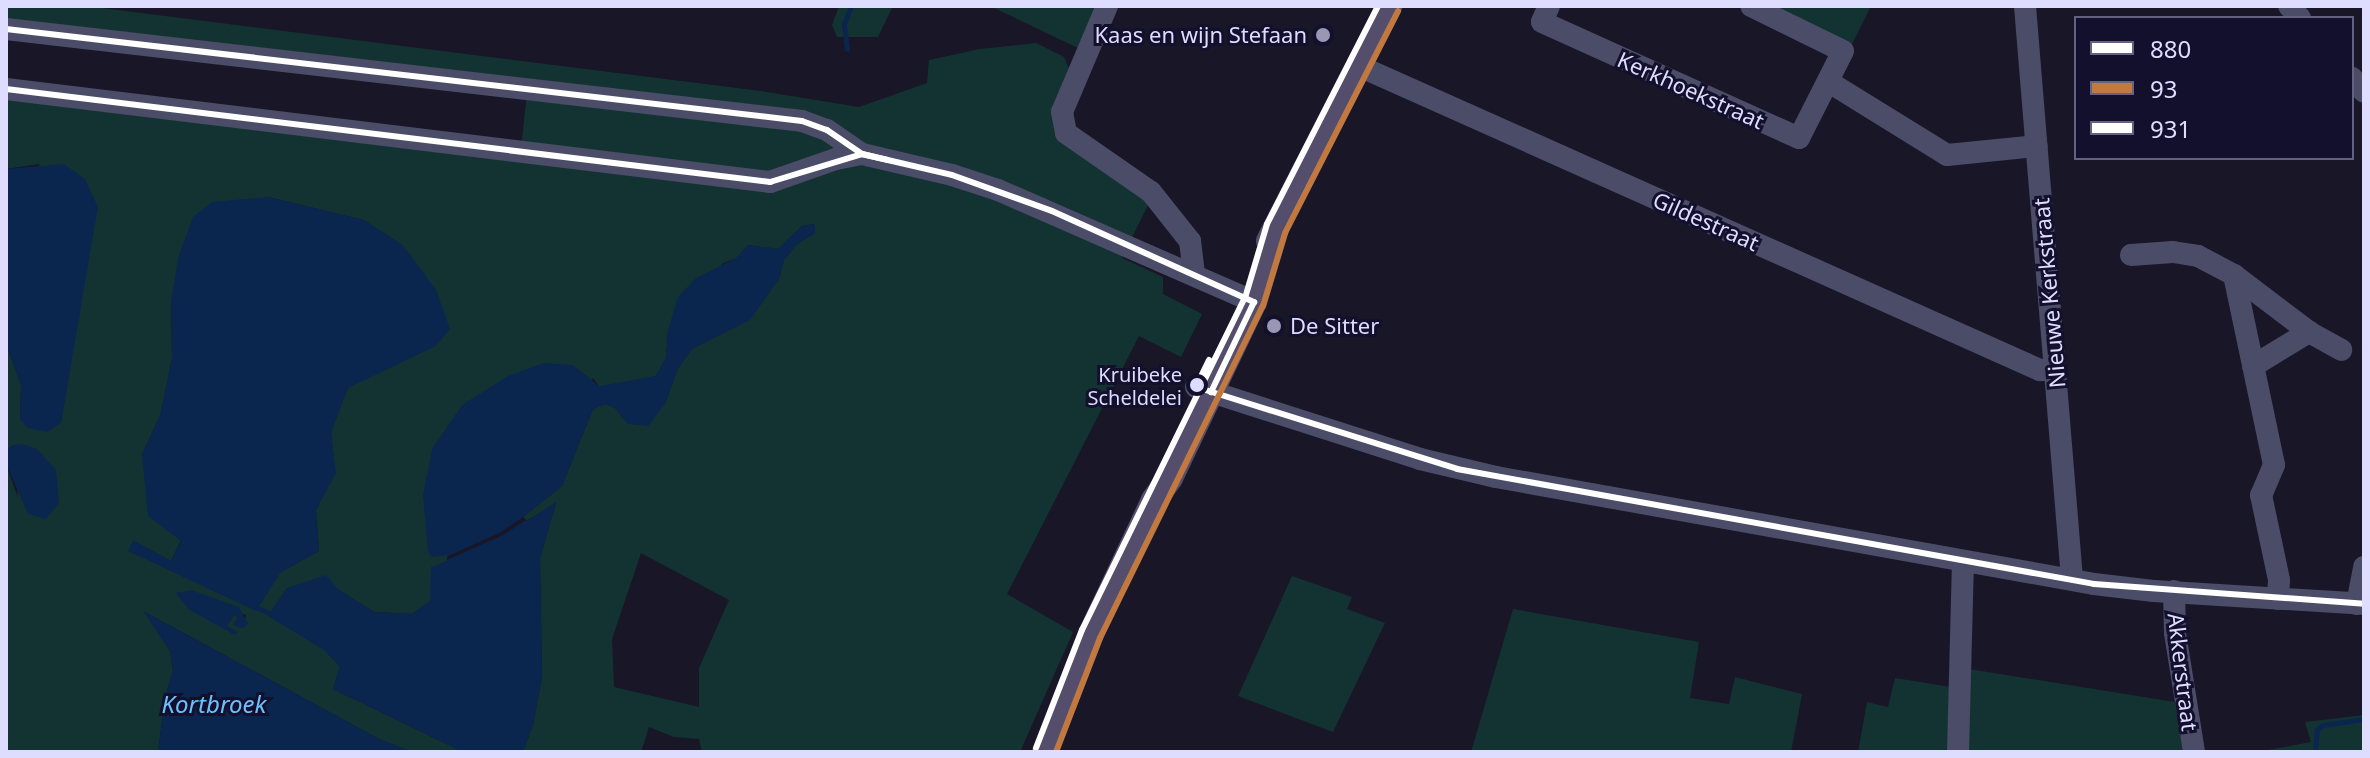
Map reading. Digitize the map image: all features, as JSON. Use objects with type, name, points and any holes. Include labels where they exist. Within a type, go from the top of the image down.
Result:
[{"type":"main road","points":[[1045,752],[1091,634],[1154,500],[1167,452],[1204,390],[1276,229],[1389,6]]},
{"type":"street","points":[[1107,6],[1062,112],[1066,133],[1151,192],[1190,241],[1194,275]]},
{"type":"street","name":"Kerkhoekstraat","points":[[1549,6],[1542,22],[1799,138],[1843,51],[1751,6]]},
{"type":"street","name":"Nieuwe Kerkstraat","points":[[2025,6],[2072,579]]},
{"type":"street","points":[[6,29],[802,121],[827,130],[862,154],[952,175],[998,190],[1247,299]]},
{"type":"street","name":"Gildestraat","points":[[1359,66],[2040,370],[2055,370]]},
{"type":"street","points":[[1829,82],[1947,155],[2037,146]]},
{"type":"street","points":[[6,89],[770,182],[836,159],[862,154]]},
{"type":"street","points":[[2131,255],[2173,252],[2198,256],[2234,275],[2309,332],[2341,350]]},
{"type":"street","points":[[2234,275],[2274,465],[2261,495],[2279,580],[2278,599]]},
{"type":"street","points":[[2253,366],[2309,332]]},
{"type":"street","points":[[1204,390],[1457,469],[1963,562],[2072,579],[2174,591],[2361,604],[2364,567]]},
{"type":"street","points":[[1958,752],[1963,562]]},
{"type":"street","name":"Akkerstraat","points":[[2174,591],[2175,633],[2194,752]]},
{"type":"green space","points":[[6,6],[86,6],[761,91],[859,107],[927,83],[929,60],[980,49],[1036,43],[1064,57],[1072,76],[1057,112],[1151,199],[1122,258],[1163,277],[1163,294],[1202,314],[1181,357],[1139,336],[1007,594],[1073,632],[1020,752],[702,752],[699,739],[674,737],[649,727],[641,752],[523,752],[533,725],[542,677],[540,558],[556,503],[526,521],[523,517],[562,486],[593,409],[605,404],[615,408],[628,424],[665,404],[678,368],[692,349],[750,319],[779,279],[784,260],[797,244],[815,233],[814,224],[802,226],[778,249],[748,245],[737,258],[723,263],[668,330],[666,358],[656,376],[610,386],[599,386],[593,378],[448,554],[447,561],[431,568],[431,601],[412,614],[374,612],[339,590],[287,588],[270,613],[269,616],[325,650],[340,667],[333,689],[463,752],[413,752],[381,740],[145,612],[170,651],[173,671],[165,697],[158,752],[6,752],[6,464],[18,498],[13,445],[6,450],[6,344],[21,385],[20,419],[61,423],[76,329],[39,164],[6,169],[6,96],[520,157],[528,84],[6,21]],"holes":[[[268,197],[364,220],[388,367],[348,387],[331,432],[335,473],[316,510],[319,551],[281,572],[168,568],[129,550],[134,541],[171,561],[181,540],[142,455],[161,413],[172,358],[171,300]],[[641,553],[729,600],[699,668],[699,707],[614,687],[612,639]],[[176,593],[246,615],[243,628],[234,625],[238,617],[234,615],[227,626]]]},
{"type":"green space","points":[[839,6],[893,6],[878,37],[837,37],[832,25]]},
{"type":"green space","points":[[990,6],[1097,6],[1078,48]]},
{"type":"green space","points":[[1764,6],[1871,6],[1850,48]]},
{"type":"green space","points":[[1292,576],[1352,597],[1347,609],[1385,623],[1333,732],[1238,696]]},
{"type":"green space","points":[[1513,609],[1699,642],[1690,698],[1729,704],[1735,677],[1802,694],[1791,752],[1471,752]]},
{"type":"green space","points":[[1969,669],[2175,702],[2183,752],[1968,752]]},
{"type":"green space","points":[[1895,678],[1951,687],[1947,752],[1858,752],[1867,702],[1888,707]]},
{"type":"green space","points":[[2364,715],[2364,752],[2258,752],[2311,742],[2305,722]]},
{"type":"water","points":[[64,164],[85,179],[98,207],[61,423],[47,432],[27,428],[20,419],[21,385],[6,344],[6,169]]},
{"type":"water","points":[[268,197],[364,220],[403,245],[436,290],[450,329],[436,346],[348,388],[331,432],[336,473],[316,510],[319,551],[281,572],[256,611],[128,551],[133,540],[171,561],[181,541],[148,516],[142,455],[161,413],[172,358],[171,300],[179,255],[193,217],[212,202]]},
{"type":"water","points":[[815,224],[815,233],[797,244],[784,260],[779,279],[750,320],[692,349],[678,368],[665,404],[648,426],[628,424],[615,408],[605,404],[593,409],[562,486],[523,517],[527,521],[556,502],[540,558],[542,677],[533,725],[523,752],[463,752],[333,689],[340,667],[324,650],[268,616],[287,588],[326,575],[339,590],[374,612],[412,614],[430,601],[431,567],[447,561],[448,555],[432,557],[428,552],[423,495],[432,449],[462,405],[508,376],[544,363],[573,365],[599,386],[656,376],[666,358],[668,330],[678,297],[696,278],[736,258],[748,245],[778,249],[802,226]]},
{"type":"water","points":[[23,444],[37,449],[56,470],[59,503],[46,519],[28,514],[6,464],[6,450]]},
{"type":"water","points":[[191,590],[239,607],[248,624],[243,628],[233,625],[238,617],[234,615],[227,626],[238,632],[235,635],[188,609],[176,593]]},
{"type":"water","name":"Kortbroek","points":[[143,611],[381,740],[413,752],[158,752],[165,697],[173,670],[170,651]]},
{"type":"pier","points":[[523,517],[526,520],[503,535],[447,560],[448,556],[501,532]]},
{"type":"waterway","points":[[847,49],[844,24],[851,6]]},
{"type":"waterway","points":[[258,608],[270,613]]},
{"type":"waterway","points":[[2315,752],[2317,729],[2323,725],[2364,719]]},
{"type":"transit line","name":"931","points":[[1036,748],[1082,630],[1245,298],[1267,224],[1378,6]]},
{"type":"transit line","name":"93","points":[[1056,752],[1100,638],[1263,306],[1285,233],[1398,11]]},
{"type":"transit line","name":"880","points":[[6,29],[802,121],[827,130],[862,154],[887,160]]},
{"type":"transit line","name":"880","points":[[6,89],[770,182],[862,154],[952,175],[1052,211],[1254,302],[1211,392]]},
{"type":"transit line","name":"880","points":[[1209,360],[1196,387],[1457,469],[2094,584],[2364,604]]},
{"type":"place","name":"Kaas en wijn Stefaan","points":[[1323,35]]},
{"type":"place","name":"De Sitter","points":[[1274,326]]},
{"type":"place","name":"Kruibeke Scheldelei","points":[[1197,385]]}]
